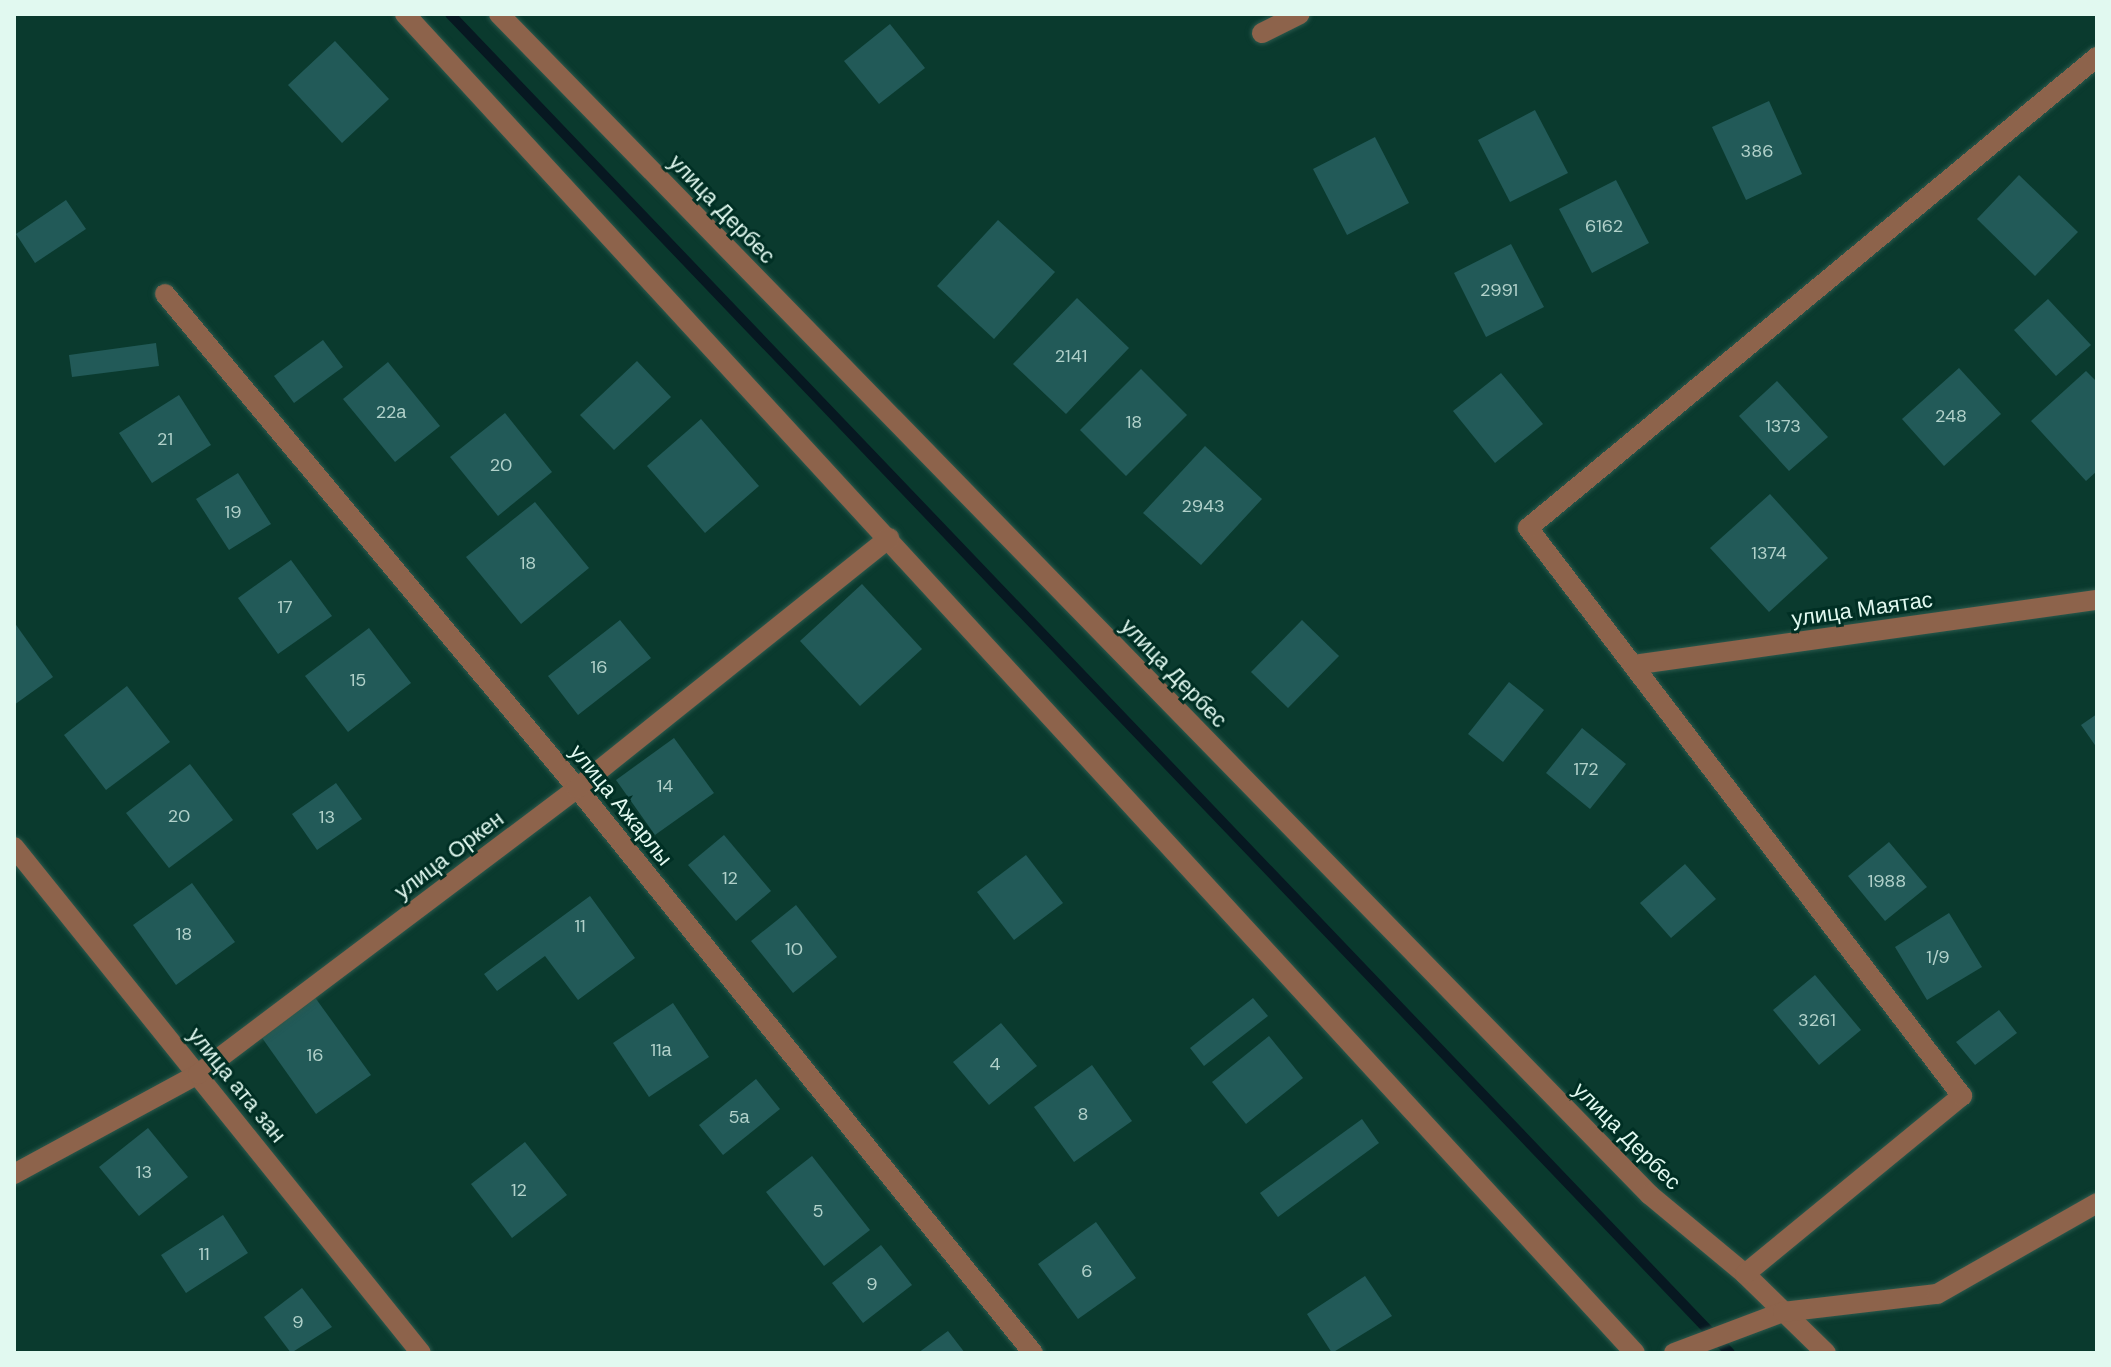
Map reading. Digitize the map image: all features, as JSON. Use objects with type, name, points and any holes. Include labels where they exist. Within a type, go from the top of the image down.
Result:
[{"type":"street","points":[[405,14],[1635,1353]]},
{"type":"street","name":"улица Дербес","points":[[499,14],[1650,1195],[1745,1274],[1826,1353]]},
{"type":"street","points":[[1262,33],[1300,14]]},
{"type":"street","points":[[1745,1274],[1962,1096],[1528,528],[2097,57]]},
{"type":"street","name":"улица Ажарлы","points":[[165,294],[577,788],[1033,1353]]},
{"type":"street","name":"улица Оркен","points":[[14,1174],[198,1074],[577,788],[889,538]]},
{"type":"street","name":"улица Маятас","points":[[1633,665],[2097,600]]},
{"type":"street","name":"улица ата зан","points":[[14,847],[421,1353]]},
{"type":"street","points":[[1674,1353],[1783,1312],[1937,1294],[2097,1203]]},
{"type":"building","points":[[890,24],[925,68],[879,104],[844,61]]},
{"type":"building","points":[[335,41],[389,99],[342,143],[288,85]]},
{"type":"building","points":[[1769,101],[1802,174],[1746,200],[1712,127]]},
{"type":"building","points":[[1535,110],[1568,173],[1510,202],[1478,140]]},
{"type":"building","points":[[1375,137],[1409,203],[1347,235],[1313,169]]},
{"type":"building","points":[[2019,175],[2078,232],[2035,276],[1977,219]]},
{"type":"building","points":[[1616,180],[1649,243],[1592,273],[1559,209]]},
{"type":"building","points":[[66,200],[86,229],[35,263],[16,234]]},
{"type":"building","points":[[998,220],[1055,272],[994,339],[937,286]]},
{"type":"building","points":[[1511,244],[1544,307],[1486,337],[1454,273]]},
{"type":"building","points":[[1077,298],[1129,348],[1066,414],[1013,364]]},
{"type":"building","points":[[2048,299],[2091,345],[2056,376],[2014,330]]},
{"type":"building","points":[[323,340],[343,367],[294,403],[274,376]]},
{"type":"building","points":[[156,343],[159,366],[72,377],[69,355]]},
{"type":"building","points":[[637,361],[671,397],[614,450],[580,415]]},
{"type":"building","points":[[388,362],[440,426],[395,462],[343,399]]},
{"type":"building","points":[[1959,368],[2001,414],[1944,466],[1902,419]]},
{"type":"building","points":[[1141,369],[1187,415],[1126,476],[1080,430]]},
{"type":"building","points":[[2086,371],[2097,382],[2097,471],[2086,481],[2031,421]]},
{"type":"building","points":[[1501,373],[1543,424],[1495,463],[1453,411]]},
{"type":"building","points":[[1777,381],[1828,437],[1789,471],[1739,416]]},
{"type":"building","points":[[179,395],[211,445],[152,483],[119,433]]},
{"type":"building","points":[[505,413],[552,472],[498,516],[450,457]]},
{"type":"building","points":[[701,419],[759,486],[705,533],[647,466]]},
{"type":"building","points":[[1205,446],[1262,499],[1201,565],[1143,513]]},
{"type":"building","points":[[238,473],[271,524],[229,550],[196,499]]},
{"type":"building","points":[[1770,494],[1828,558],[1769,612],[1710,548]]},
{"type":"building","points":[[535,502],[589,568],[521,624],[466,557]]},
{"type":"building","points":[[291,560],[332,616],[278,654],[238,598]]},
{"type":"building","points":[[862,584],[922,649],[860,706],[800,641]]},
{"type":"building","points":[[620,620],[651,658],[578,715],[548,676]]},
{"type":"building","points":[[1302,620],[1339,656],[1288,708],[1251,672]]},
{"type":"building","points":[[14,622],[53,677],[14,705]]},
{"type":"building","points":[[369,628],[411,683],[348,732],[305,676]]},
{"type":"building","points":[[1509,682],[1544,710],[1503,762],[1468,734]]},
{"type":"building","points":[[127,686],[170,742],[106,790],[64,735]]},
{"type":"building","points":[[2097,714],[2097,748],[2081,725]]},
{"type":"building","points":[[1582,728],[1626,764],[1590,809],[1546,773]]},
{"type":"building","points":[[674,738],[714,793],[655,835],[616,780]]},
{"type":"building","points":[[190,764],[233,820],[169,868],[126,813]]},
{"type":"building","points":[[336,783],[362,819],[317,850],[292,814]]},
{"type":"building","points":[[724,835],[771,891],[736,921],[688,865]]},
{"type":"building","points":[[1889,842],[1927,887],[1885,921],[1848,876]]},
{"type":"building","points":[[1026,855],[1063,903],[1014,940],[977,892]]},
{"type":"building","points":[[1685,864],[1716,899],[1671,938],[1640,903]]},
{"type":"building","points":[[192,883],[235,942],[176,985],[133,925]]},
{"type":"building","points":[[590,896],[635,958],[578,1000],[545,956],[497,991],[484,974]]},
{"type":"building","points":[[796,905],[837,957],[793,993],[751,941]]},
{"type":"building","points":[[1949,913],[1982,967],[1927,1000],[1895,947]]},
{"type":"building","points":[[1815,975],[1861,1030],[1819,1065],[1773,1010]]},
{"type":"building","points":[[314,996],[371,1075],[316,1114],[260,1035]]},
{"type":"building","points":[[1253,998],[1268,1016],[1204,1066],[1190,1048]]},
{"type":"building","points":[[673,1003],[709,1057],[649,1097],[613,1043]]},
{"type":"building","points":[[1999,1010],[2017,1033],[1975,1065],[1956,1042]]},
{"type":"building","points":[[1001,1023],[1037,1066],[989,1105],[953,1062]]},
{"type":"building","points":[[1269,1036],[1303,1078],[1246,1124],[1212,1082]]},
{"type":"building","points":[[1092,1065],[1132,1121],[1074,1162],[1034,1107]]},
{"type":"building","points":[[756,1079],[780,1109],[723,1155],[699,1125]]},
{"type":"building","points":[[1362,1119],[1379,1143],[1278,1217],[1260,1193]]},
{"type":"building","points":[[148,1128],[188,1177],[139,1216],[99,1167]]},
{"type":"building","points":[[525,1142],[567,1195],[512,1238],[471,1184]]},
{"type":"building","points":[[812,1156],[870,1230],[824,1266],[766,1192]]},
{"type":"building","points":[[223,1215],[248,1253],[186,1293],[161,1255]]},
{"type":"building","points":[[1096,1222],[1136,1278],[1078,1319],[1038,1264]]},
{"type":"building","points":[[881,1245],[912,1285],[863,1323],[832,1283]]},
{"type":"building","points":[[1365,1276],[1392,1316],[1332,1353],[1307,1314]]},
{"type":"building","points":[[302,1288],[332,1327],[291,1353],[264,1317]]},
{"type":"building","points":[[948,1331],[965,1353],[918,1353]]},
{"type":"waterway","points":[[450,14],[1730,1353]]}]
